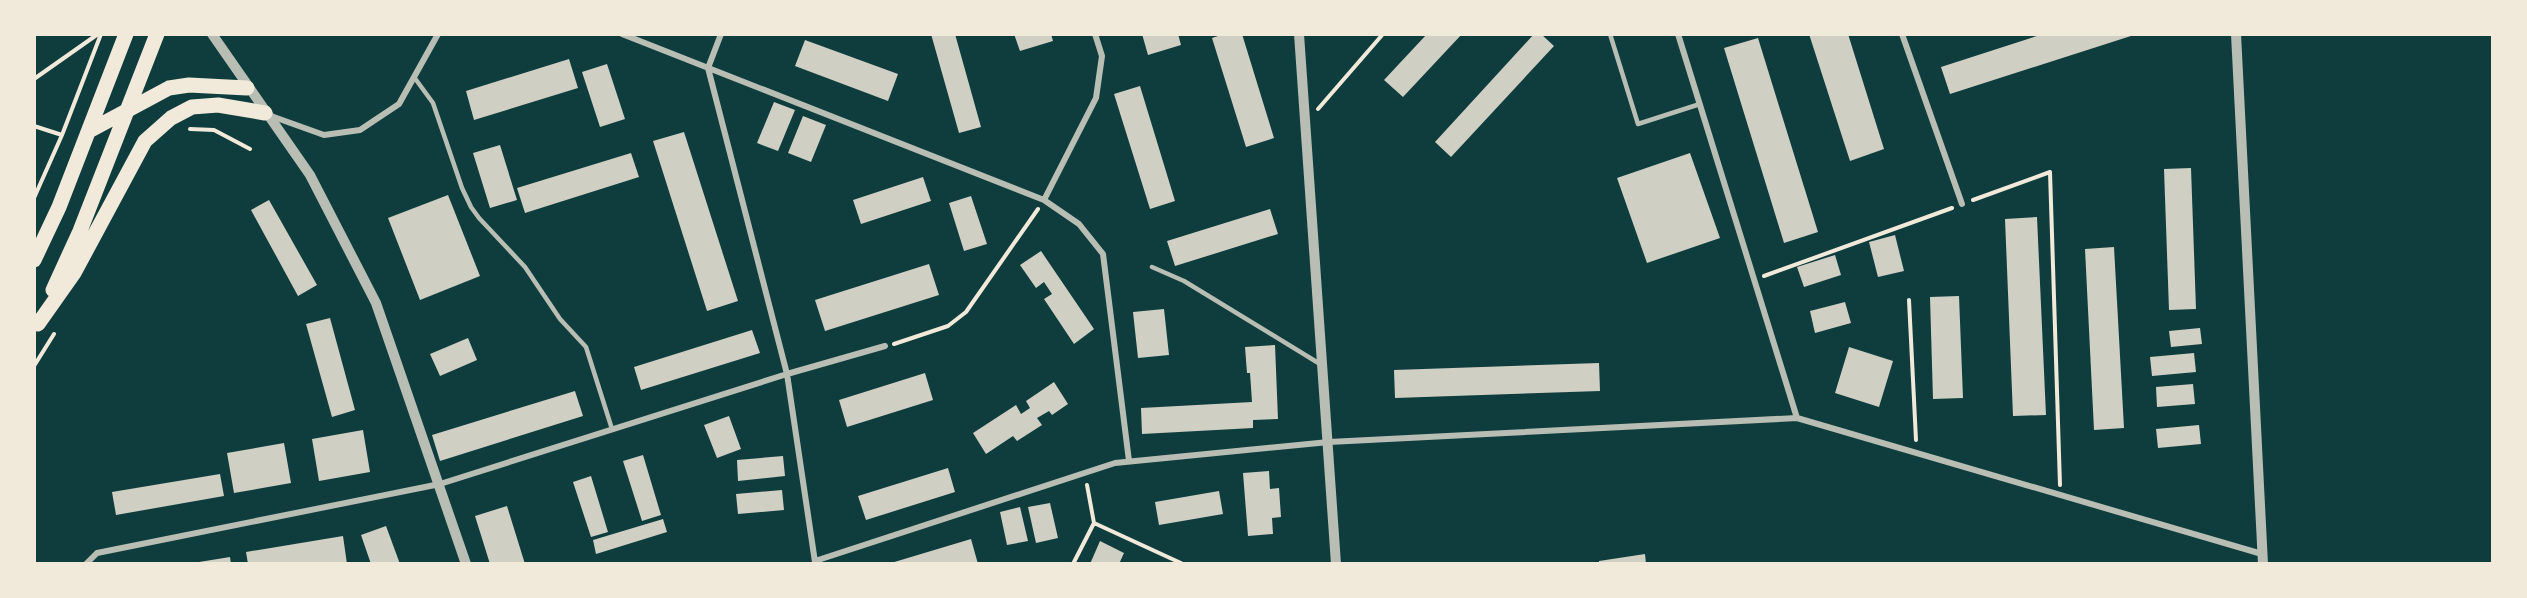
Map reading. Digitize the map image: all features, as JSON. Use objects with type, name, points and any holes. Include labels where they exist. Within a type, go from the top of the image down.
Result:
[{"type":"main road","points":[[34,260],[59,207],[126,34]]},
{"type":"main road","points":[[36,326],[80,231],[157,34]]},
{"type":"main road","points":[[89,131],[169,88],[189,85],[248,88]]},
{"type":"main road","points":[[36,326],[74,273],[145,141],[171,117],[192,107],[218,105],[265,113]]},
{"type":"street","points":[[212,34],[310,175],[376,303],[466,564]]},
{"type":"street","points":[[265,113],[324,135],[360,130],[399,104],[438,34]]},
{"type":"street","points":[[622,34],[1044,200],[1079,224],[1102,254],[1129,461]]},
{"type":"street","points":[[721,34],[708,68],[787,374],[815,562],[1115,463],[1329,442],[1797,418],[2061,494],[2263,559],[2236,34]]},
{"type":"street","points":[[1044,200],[1096,98],[1102,56],[1095,34]]},
{"type":"street","points":[[1299,34],[1336,564]]},
{"type":"street","points":[[1678,34],[1797,418]]},
{"type":"street","points":[[1902,34],[1962,204]]},
{"type":"street","points":[[86,564],[98,553],[440,484],[787,374],[885,346]]},
{"type":"lane","points":[[1610,34],[1638,124],[1700,104]]},
{"type":"lane","points":[[414,77],[433,103],[462,188],[471,207],[525,267],[560,319],[586,347],[612,429]]},
{"type":"lane","points":[[1152,267],[1184,281],[1322,365]]},
{"type":"path","points":[[34,79],[100,34]]},
{"type":"path","points":[[34,198],[62,135],[100,34]]},
{"type":"path","points":[[1306,123],[1383,34]]},
{"type":"path","points":[[34,126],[62,135]]},
{"type":"path","points":[[185,129],[214,130],[250,149]]},
{"type":"path","points":[[1754,280],[2050,172],[2061,494]]},
{"type":"path","points":[[885,346],[948,326],[966,312],[1044,200]]},
{"type":"path","points":[[1909,300],[1916,453]]},
{"type":"path","points":[[34,366],[59,326]]},
{"type":"path","points":[[1073,564],[1094,523],[1085,473]]},
{"type":"path","points":[[1094,523],[1183,564]]},
{"type":"building","points":[[931,34],[955,34],[981,127],[959,133]]},
{"type":"building","points":[[1014,34],[1051,34],[1053,41],[1020,51]]},
{"type":"building","points":[[1142,34],[1178,34],[1181,45],[1148,55]]},
{"type":"building","points":[[1224,34],[1242,34],[1274,138],[1246,147],[1212,38]]},
{"type":"building","points":[[1427,34],[1462,34],[1403,97],[1384,80]]},
{"type":"building","points":[[1534,34],[1541,34],[1554,46],[1451,157],[1435,142]]},
{"type":"building","points":[[1809,34],[1848,34],[1884,149],[1850,161]]},
{"type":"building","points":[[2043,34],[2134,35],[1950,94],[1941,67]]},
{"type":"building","points":[[1758,38],[1818,232],[1784,243],[1724,48]]},
{"type":"building","points":[[805,40],[898,74],[888,101],[795,66]]},
{"type":"building","points":[[569,59],[578,88],[474,120],[466,91]]},
{"type":"building","points":[[607,64],[625,119],[600,127],[582,72]]},
{"type":"building","points":[[1140,86],[1175,201],[1150,209],[1114,94]]},
{"type":"building","points":[[774,102],[795,110],[778,151],[757,143]]},
{"type":"building","points":[[803,116],[826,125],[811,162],[788,153]]},
{"type":"building","points":[[684,132],[738,301],[707,311],[653,141]]},
{"type":"building","points":[[500,145],[517,200],[490,208],[473,153]]},
{"type":"building","points":[[631,153],[639,177],[525,213],[517,188]]},
{"type":"building","points":[[1690,153],[1720,238],[1647,263],[1617,178]]},
{"type":"building","points":[[2191,168],[2196,309],[2169,310],[2164,169]]},
{"type":"building","points":[[923,177],[931,201],[861,224],[853,200]]},
{"type":"building","points":[[448,195],[480,276],[420,300],[388,218]]},
{"type":"building","points":[[971,196],[987,244],[964,251],[949,203]]},
{"type":"building","points":[[269,200],[317,285],[298,296],[251,210]]},
{"type":"building","points":[[1270,209],[1278,234],[1175,266],[1167,241]]},
{"type":"building","points":[[2037,217],[2046,415],[2013,416],[2005,219]]},
{"type":"building","points":[[1895,235],[1904,271],[1878,277],[1869,242]]},
{"type":"building","points":[[2114,247],[2124,428],[2094,430],[2085,249]]},
{"type":"building","points":[[1041,251],[1094,329],[1074,344],[1044,299],[1052,294],[1044,282],[1036,288],[1020,265]]},
{"type":"building","points":[[1835,255],[1841,275],[1804,287],[1797,267]]},
{"type":"building","points":[[929,264],[939,295],[825,331],[815,300]]},
{"type":"building","points":[[1959,296],[1963,398],[1933,399],[1930,297]]},
{"type":"building","points":[[1845,302],[1851,323],[1815,333],[1810,311]]},
{"type":"building","points":[[1164,309],[1169,355],[1138,358],[1133,312]]},
{"type":"building","points":[[330,318],[355,410],[332,417],[306,324]]},
{"type":"building","points":[[2200,328],[2202,344],[2171,347],[2169,331]]},
{"type":"building","points":[[752,330],[760,353],[641,390],[634,367]]},
{"type":"building","points":[[468,338],[477,360],[440,376],[430,354]]},
{"type":"building","points":[[1275,345],[1278,419],[1253,420],[1253,428],[1142,434],[1141,408],[1252,402],[1245,347]]},
{"type":"building","points":[[1849,347],[1893,361],[1879,407],[1835,393]]},
{"type":"building","points":[[2194,353],[2196,372],[2152,376],[2150,357]]},
{"type":"building","points":[[1599,363],[1600,391],[1395,398],[1394,370]]},
{"type":"building","points":[[925,373],[933,400],[847,427],[839,400]]},
{"type":"building","points":[[1054,382],[1068,404],[1052,415],[1049,411],[1037,418],[1042,425],[1017,441],[1013,436],[986,454],[973,433],[1016,405],[1021,414],[1030,408],[1026,401]]},
{"type":"building","points":[[2193,384],[2195,404],[2157,407],[2156,387]]},
{"type":"building","points":[[575,391],[583,416],[440,461],[432,435]]},
{"type":"building","points":[[729,416],[741,449],[717,458],[704,425]]},
{"type":"building","points":[[2199,425],[2201,444],[2158,448],[2156,429]]},
{"type":"building","points":[[363,430],[370,472],[319,481],[312,439]]},
{"type":"building","points":[[284,443],[291,483],[234,493],[227,453]]},
{"type":"building","points":[[643,455],[661,515],[642,521],[623,461]]},
{"type":"building","points":[[783,456],[785,476],[738,481],[737,460]]},
{"type":"building","points":[[948,468],[955,492],[866,520],[858,496]]},
{"type":"building","points":[[1269,471],[1270,489],[1279,488],[1281,517],[1272,518],[1273,534],[1248,536],[1243,473]]},
{"type":"building","points":[[220,474],[224,496],[116,515],[112,492]]},
{"type":"building","points":[[591,476],[608,532],[591,537],[573,482]]},
{"type":"building","points":[[782,490],[784,510],[738,514],[736,494]]},
{"type":"building","points":[[1219,491],[1223,514],[1159,525],[1155,502]]},
{"type":"building","points":[[1050,503],[1058,538],[1036,543],[1028,507]]},
{"type":"building","points":[[507,506],[525,564],[490,564],[475,516]]},
{"type":"building","points":[[1020,507],[1028,541],[1007,545],[1000,512]]},
{"type":"building","points":[[663,519],[667,532],[596,554],[593,540]]},
{"type":"building","points":[[386,526],[400,564],[371,564],[361,535]]},
{"type":"building","points":[[343,536],[347,564],[248,564],[246,552]]},
{"type":"building","points":[[971,539],[978,564],[891,564],[891,563]]},
{"type":"building","points":[[1100,541],[1124,553],[1119,564],[1090,564]]},
{"type":"building","points":[[1645,554],[1646,564],[1599,564],[1599,561]]},
{"type":"building","points":[[230,557],[231,564],[199,564],[199,562]]}]
